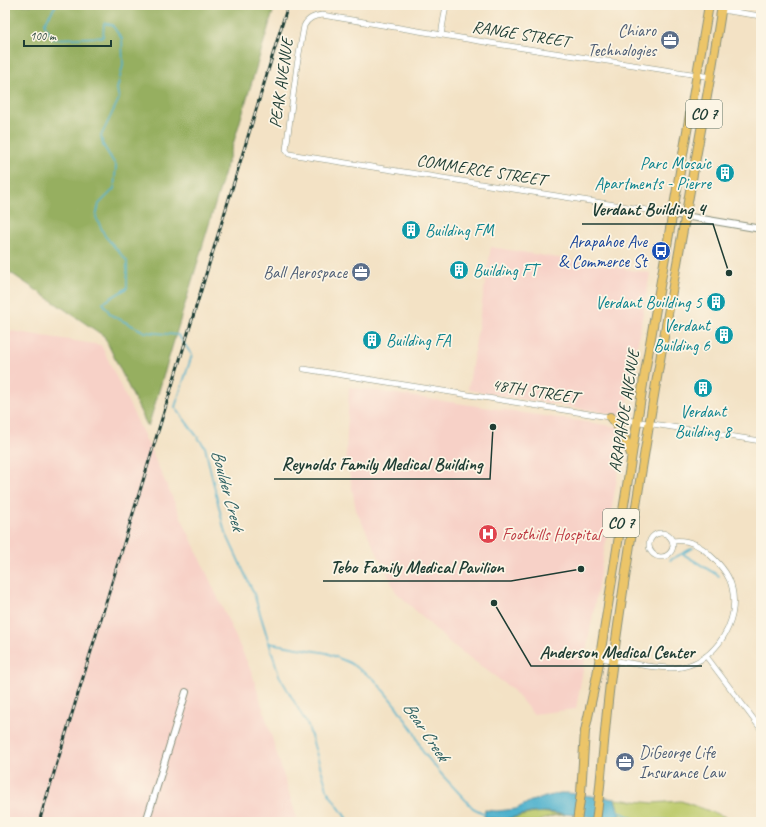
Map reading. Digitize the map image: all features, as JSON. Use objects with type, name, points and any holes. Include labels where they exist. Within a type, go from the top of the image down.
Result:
[{"type":"main road","name":"ARAPAHOE AVENUE","points":[[577,822],[581,793],[584,738],[595,688],[631,456],[709,5]]},
{"type":"main road","name":"ARAPAHOE AVENUE","points":[[596,822],[600,796],[604,732],[613,660],[650,423],[722,7]]},
{"type":"main road","points":[[610,417],[622,432],[631,456]]},
{"type":"street","points":[[440,35],[446,5]]},
{"type":"street","points":[[722,7],[761,16]]},
{"type":"street","name":"RANGE STREET","points":[[306,22],[311,17],[322,15],[711,77]]},
{"type":"street","name":"PEAK AVENUE","points":[[286,150],[297,66],[306,22]]},
{"type":"street","name":"COMMERCE STREET","points":[[286,150],[289,154],[673,214]]},
{"type":"street","points":[[673,214],[761,229]]},
{"type":"street","name":"48TH STREET","points":[[304,369],[761,441]]},
{"type":"street","points":[[658,533],[668,535],[672,541],[671,551],[665,556],[657,556],[651,552],[649,548],[650,540],[658,533]]},
{"type":"street","points":[[600,658],[672,668],[692,664],[706,656],[717,646],[726,634],[731,622],[734,602],[732,587],[723,569],[704,550],[697,546],[683,541],[672,541]]},
{"type":"street","points":[[706,656],[761,730]]},
{"type":"street","points":[[146,822],[186,692]]},
{"type":"shaded area","points":[[491,247],[650,273],[625,416],[468,390]]},
{"type":"shaded area","points":[[5,330],[101,345],[143,433],[252,673],[298,822],[5,822]]},
{"type":"shaded area","name":"Foothills Hospital","points":[[349,387],[626,428],[576,709],[533,714],[512,689],[450,643],[396,592],[356,510],[346,455]]},
{"type":"green space","points":[[5,5],[275,5],[148,427],[104,336],[5,269]]},
{"type":"green space","points":[[615,799],[653,803],[681,801],[740,822],[629,822],[621,820]]},
{"type":"green space","points":[[539,812],[565,815],[553,816],[536,822],[510,822],[508,819]]},
{"type":"water","points":[[560,793],[615,799],[621,820],[545,812],[530,813],[507,819],[484,818],[485,810],[497,811],[516,809],[531,801]]},
{"type":"waterway","name":"Boulder Creek","points":[[56,5],[44,24],[53,39],[103,37],[104,23],[112,25],[122,39],[123,65],[117,89],[119,99],[101,136],[103,145],[116,166],[114,189],[99,204],[96,217],[105,236],[127,261],[127,288],[103,303],[111,315],[145,332],[178,335],[192,355],[175,407],[205,447],[224,529],[254,594],[279,675],[308,726],[328,792],[349,822]]},
{"type":"waterway","points":[[670,560],[693,548]]},
{"type":"waterway","points":[[683,554],[719,576]]},
{"type":"waterway","name":"Bear Creek","points":[[269,643],[327,653],[350,663],[374,679],[396,706],[414,732],[423,752],[473,808],[485,814]]},
{"type":"waterway","name":"Bear Creek","points":[[618,811],[638,820],[686,822]]},
{"type":"railway","points":[[39,822],[288,5]]},
{"type":"place","name":"Chiaro Technologies","points":[[670,40]]},
{"type":"place","name":"Parc Mosaic Apartments - Pierre","points":[[725,173]]},
{"type":"place","name":"Building FM","points":[[411,230]]},
{"type":"place","name":"Arapahoe Ave & Commerce St","points":[[661,251]]},
{"type":"place","name":"Building FT","points":[[459,270]]},
{"type":"place","name":"Ball Aerospace","points":[[361,272]]},
{"type":"place","name":"Verdant Building 4","points":[[729,273]]},
{"type":"place","name":"Verdant Building 5","points":[[716,302]]},
{"type":"place","name":"Verdant Building 6","points":[[724,335]]},
{"type":"place","name":"Building FA","points":[[372,340]]},
{"type":"place","name":"Verdant Building 8","points":[[703,388]]},
{"type":"place","name":"Reynolds Family Medical Building","points":[[493,427]]},
{"type":"place","name":"Foothills Hospital","points":[[488,534]]},
{"type":"place","name":"Tebo Family Medical Pavilion","points":[[581,569]]},
{"type":"place","name":"Anderson Medical Center","points":[[494,603]]},
{"type":"place","name":"DiGeorge Life Insurance Law","points":[[625,762]]}]
